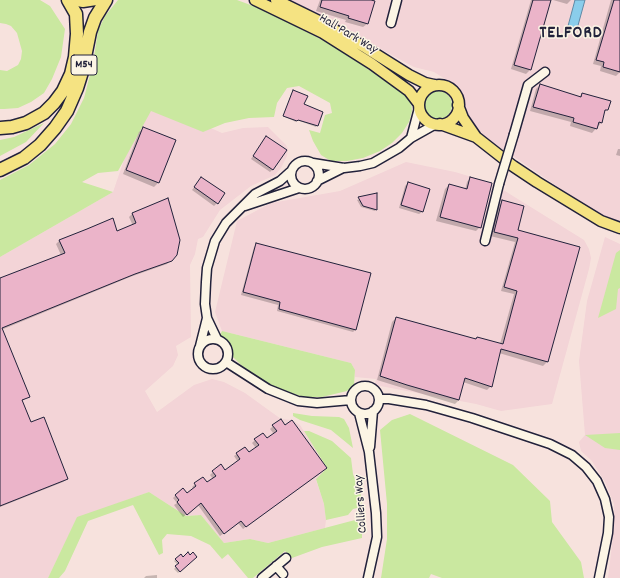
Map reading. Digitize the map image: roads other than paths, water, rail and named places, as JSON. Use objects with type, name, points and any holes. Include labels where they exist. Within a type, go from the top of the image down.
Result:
[{"type":"highway","name":"M54","points":[[0,128],[12,127],[32,120],[44,113],[64,91],[71,74],[75,57],[77,34],[76,14],[68,0]]},
{"type":"highway","name":"M54","points":[[0,170],[24,158],[40,144],[55,128],[67,111],[81,77],[90,32],[95,18],[106,0]]},
{"type":"main road","points":[[73,0],[83,2],[96,0]]},
{"type":"main road","name":"Hall Park Way","points":[[255,0],[322,33],[387,74],[409,91],[419,106]]},
{"type":"main road","name":"Hall Park Way","points":[[276,0],[319,21],[409,75],[425,83],[434,85]]},
{"type":"main road","points":[[438,124],[451,120],[457,111],[458,100],[452,91],[444,86],[434,85],[424,92],[419,106],[421,114],[425,119],[430,122],[476,137]]},
{"type":"main road","points":[[458,105],[463,118],[476,137],[513,166],[601,221],[620,228]]},
{"type":"street","points":[[391,23],[398,0]]},
{"type":"street","points":[[485,241],[499,184],[528,85],[545,72]]},
{"type":"street","points":[[411,138],[419,106]]},
{"type":"street","points":[[207,318],[217,339],[225,344],[229,353],[223,366],[214,369],[205,367],[199,358],[207,318],[207,268],[215,241],[226,223],[255,194],[280,181],[298,162],[305,160],[313,163],[344,168],[373,163],[399,148],[411,138],[438,124]]},
{"type":"street","points":[[313,163],[318,170],[319,178],[317,181]]},
{"type":"street","points":[[242,207],[299,188],[310,188],[317,181],[344,168]]},
{"type":"street","points":[[290,172],[292,182],[299,188]]},
{"type":"street","points":[[200,347],[207,340],[217,339]]},
{"type":"street","points":[[226,362],[268,388],[298,401],[317,403],[351,400],[353,392],[356,389],[368,386],[375,391],[379,399],[389,399],[426,405],[472,418],[550,444],[572,455],[586,467],[597,481],[605,499],[609,516],[608,533],[598,578]]},
{"type":"street","name":"Colliers Way","points":[[369,452],[373,411],[377,406],[379,399]]},
{"type":"street","name":"Colliers Way","points":[[351,400],[353,407],[359,412],[369,452],[376,513],[377,537],[368,578]]},
{"type":"street","points":[[359,412],[366,414],[373,411]]},
{"type":"street","points":[[262,578],[286,558]]},
{"type":"street","points":[[276,566],[283,574]]},
{"type":"water","points":[[575,0],[585,0],[577,29],[568,26]]},
{"type":"district","name":"TELFORD","points":[[571,35]]}]
